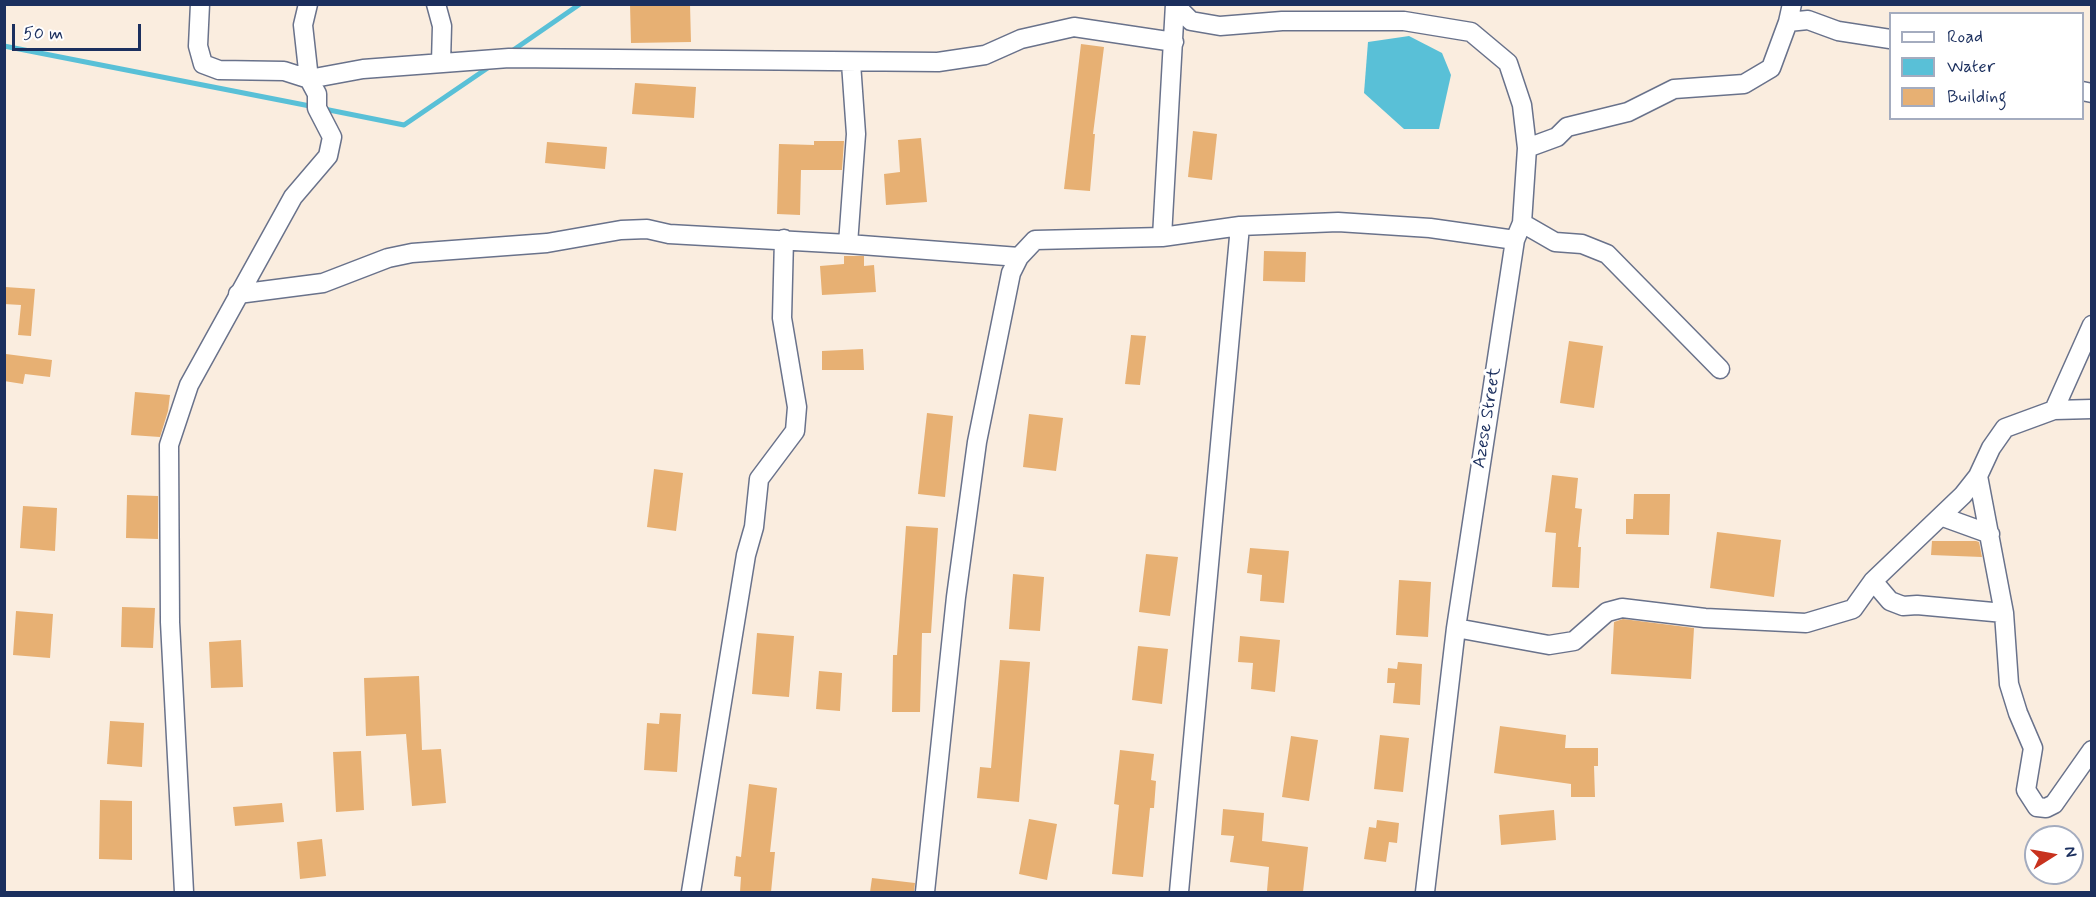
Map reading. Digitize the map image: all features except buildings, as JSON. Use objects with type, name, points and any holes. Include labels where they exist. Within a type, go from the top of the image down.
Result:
[{"type":"street","points":[[200,4],[198,46],[203,64],[219,70],[284,71],[309,79],[363,69],[508,58],[851,63],[938,62],[986,55],[1021,39],[1074,27],[1174,42]]},
{"type":"street","points":[[184,892],[170,622],[169,445],[189,385],[238,294],[293,197],[328,156],[332,137],[317,108],[317,94],[309,79],[303,25],[308,4]]},
{"type":"street","points":[[436,4],[442,26],[441,62]]},
{"type":"street","points":[[1162,237],[1175,5]]},
{"type":"street","name":"Azese Street","points":[[1175,5],[1191,21],[1220,26],[1402,13],[1471,32],[1508,63],[1522,105],[1527,148],[1522,223],[1515,240],[1456,628],[1425,892]]},
{"type":"street","points":[[1527,148],[1557,137],[1567,127],[1628,112],[1674,89],[1744,84],[1770,68],[1790,13],[1838,31],[1889,39]]},
{"type":"street","points":[[848,244],[856,134],[851,63]]},
{"type":"street","points":[[925,892],[956,597],[976,442],[1011,273],[1019,257],[1035,240],[1162,237],[1240,226],[1338,222],[1430,228],[1515,240]]},
{"type":"street","points":[[1522,223],[1555,242],[1582,244],[1607,254],[1720,369]]},
{"type":"street","points":[[1179,892],[1240,226]]},
{"type":"street","points":[[238,294],[323,283],[388,258],[412,253],[537,244],[621,230],[647,229],[669,234],[784,239],[1019,257]]},
{"type":"street","points":[[691,892],[746,555],[754,527],[759,479],[795,431],[797,407],[782,318],[784,239]]},
{"type":"street","points":[[2054,410],[2091,325]]},
{"type":"street","points":[[1456,628],[1549,645],[1574,641],[1607,612],[1623,608],[1705,618],[1806,623],[1853,609],[1873,581],[1921,534],[1943,517],[1978,476],[1991,448],[2005,428],[2054,410],[2091,409]]},
{"type":"street","points":[[1978,476],[2004,613],[2009,684],[2033,748],[2026,790],[2037,807],[2046,808],[2054,804],[2091,750]]},
{"type":"street","points":[[1943,517],[1990,534]]},
{"type":"street","points":[[1873,581],[1890,601],[1903,606],[1917,605],[2004,613]]},
{"type":"water","points":[[1409,36],[1442,53],[1451,75],[1439,129],[1404,129],[1364,93],[1368,42]]},
{"type":"waterway","points":[[509,53],[580,4]]},
{"type":"waterway","points":[[4,46],[315,107]]},
{"type":"waterway","points":[[324,109],[404,125],[492,65]]}]
